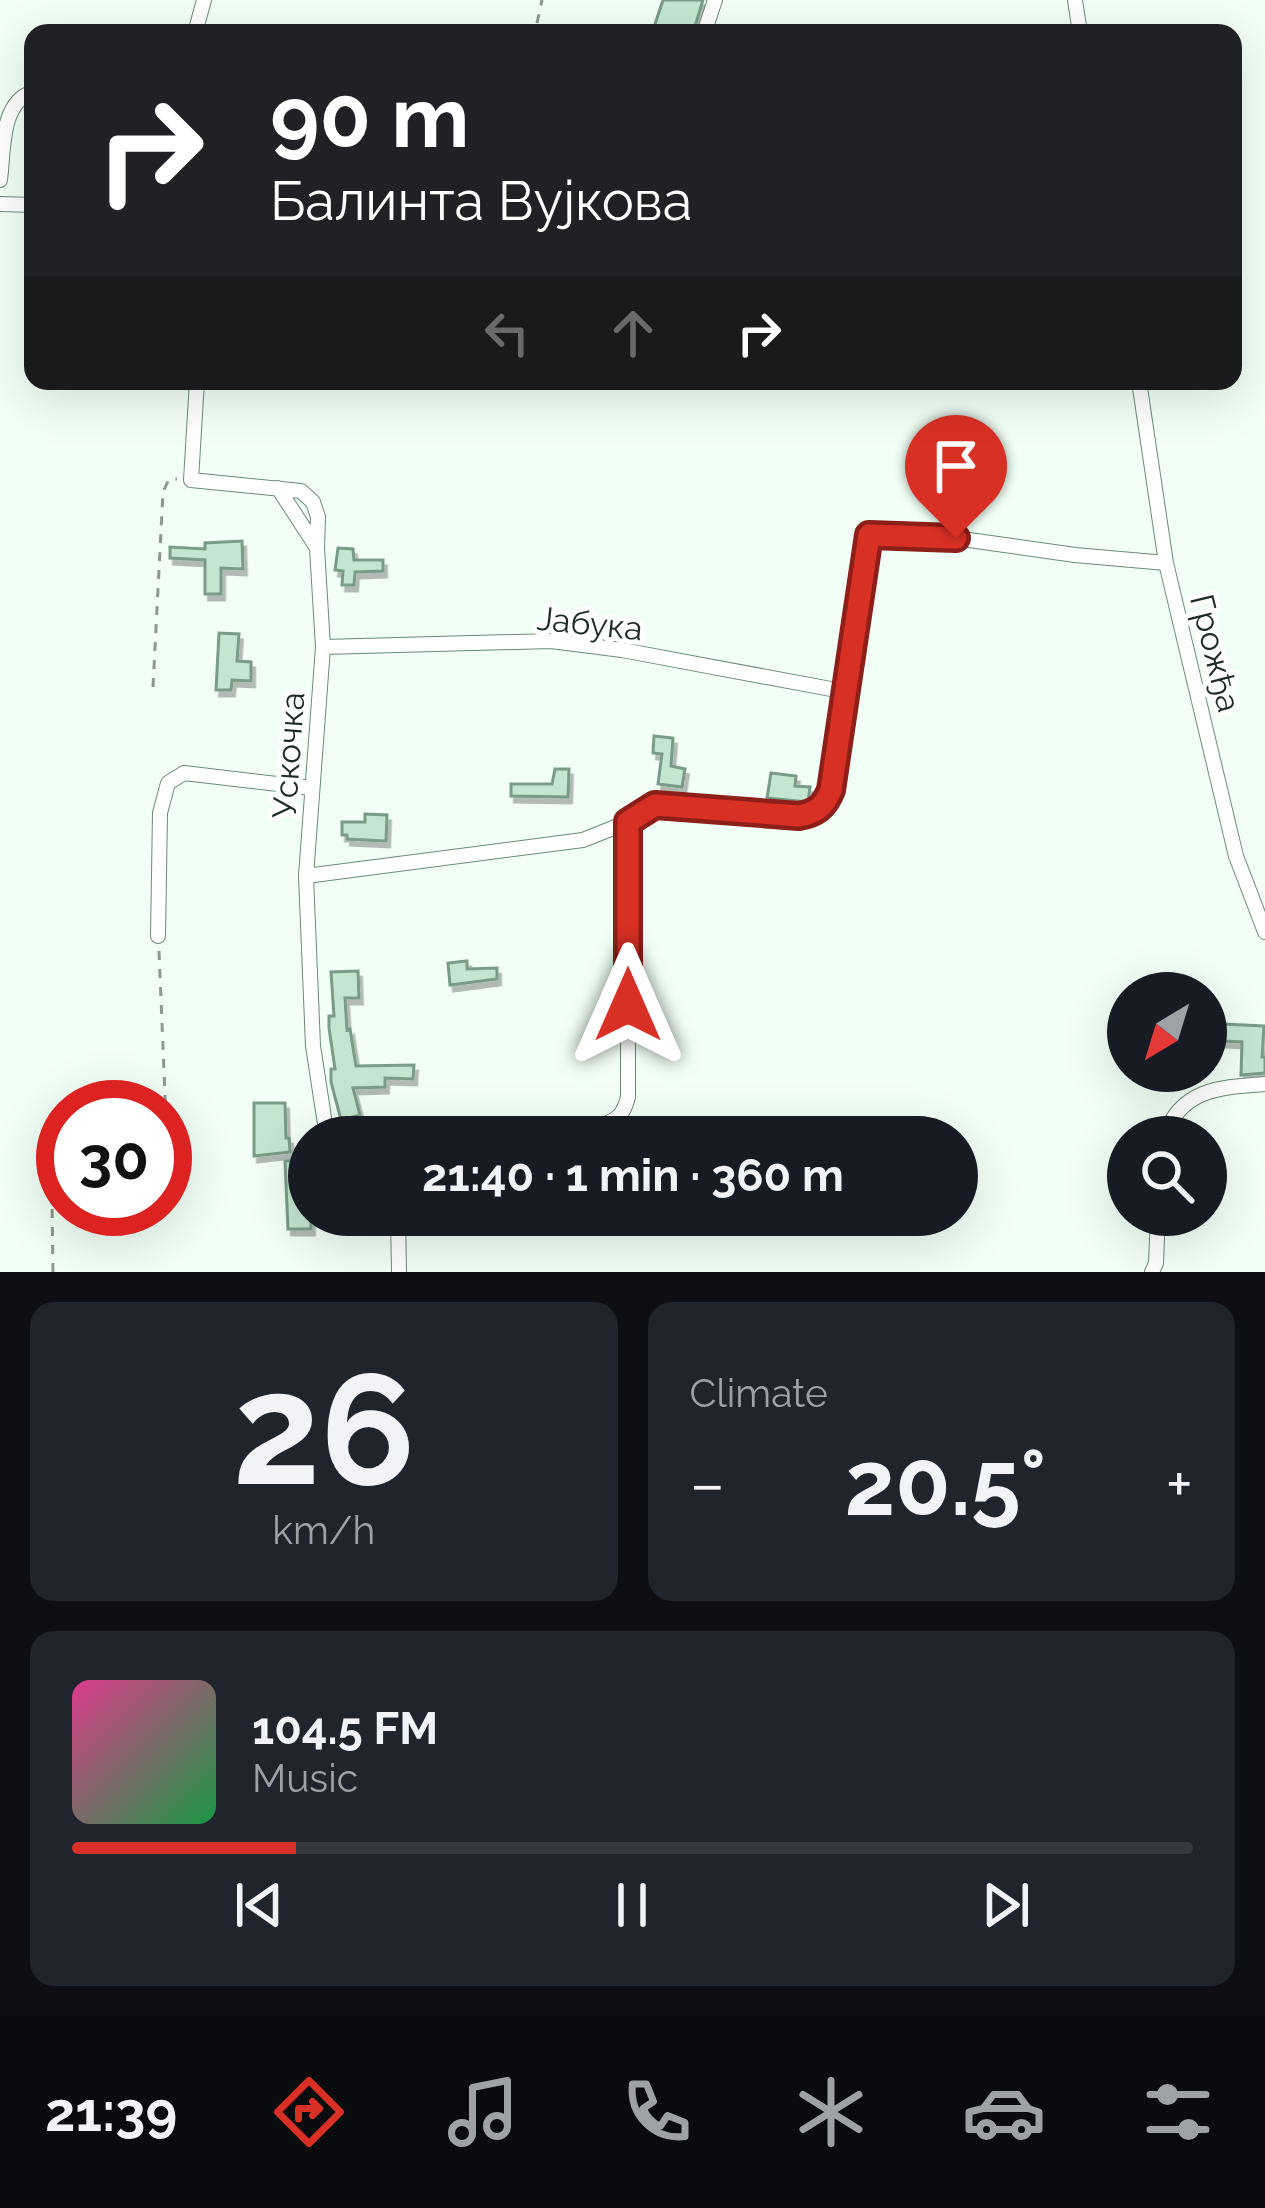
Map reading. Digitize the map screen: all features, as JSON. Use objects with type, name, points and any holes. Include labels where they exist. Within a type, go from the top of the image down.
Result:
[{"type":"street","points":[[0,180],[8,116],[24,97]]},
{"type":"street","points":[[191,480],[196,390]]},
{"type":"street","name":"Грожђа","points":[[1140,390],[1166,562],[1236,856],[1265,932]]},
{"type":"street","name":"Ускочка","points":[[191,480],[278,488],[317,548],[323,647],[306,875],[313,1046],[325,1116]]},
{"type":"street","points":[[306,875],[583,840],[655,805],[799,816],[813,813],[825,804],[831,790],[869,535],[956,538],[1166,562]]},
{"type":"street","name":"Јабука","points":[[323,647],[551,641],[847,692]]},
{"type":"street","points":[[158,936],[160,813],[169,783],[184,773],[311,788]]},
{"type":"street","points":[[620,1116],[628,1097],[628,822]]},
{"type":"street","points":[[1174,1116],[1190,1098],[1229,1087],[1265,1084]]},
{"type":"street","points":[[399,1236],[400,1272]]},
{"type":"street","points":[[1152,1272],[1157,1236]]},
{"type":"path","points":[[537,23],[542,0]]},
{"type":"path","points":[[153,687],[163,492],[169,479],[191,480]]},
{"type":"path","points":[[158,936],[164,1080]]},
{"type":"path","points":[[53,1236],[53,1272]]},
{"type":"building","points":[[663,0],[703,0],[696,24],[655,24]]},
{"type":"building","points":[[242,541],[243,569],[221,568],[221,594],[205,594],[205,560],[170,558],[170,547],[205,549],[205,543]]},
{"type":"building","points":[[338,548],[353,549],[354,560],[383,560],[383,571],[355,572],[354,585],[342,585],[343,571],[335,570]]},
{"type":"building","points":[[219,633],[239,634],[237,661],[251,662],[251,681],[232,680],[231,690],[216,690]]},
{"type":"building","points":[[654,736],[673,738],[671,766],[685,769],[682,787],[658,784],[662,754],[653,753]]},
{"type":"building","points":[[555,769],[569,769],[568,797],[511,796],[511,784],[552,784]]},
{"type":"building","points":[[771,773],[796,776],[795,786],[810,787],[808,802],[767,798]]},
{"type":"building","points":[[365,814],[387,815],[386,841],[342,835],[342,822],[365,822]]},
{"type":"building","points":[[467,961],[467,969],[497,968],[497,979],[450,985],[448,963]]},
{"type":"building","points":[[358,971],[359,998],[345,998],[356,1066],[414,1065],[413,1079],[385,1078],[385,1087],[353,1088],[360,1115],[356,1116],[340,1116],[331,1082],[331,1069],[335,1069],[329,1028],[329,1016],[334,1016],[331,972]]},
{"type":"building","points":[[1227,1024],[1264,1026],[1265,1073],[1241,1075],[1242,1042],[1227,1041]]},
{"type":"building","points":[[254,1103],[285,1103],[288,1152],[254,1156]]},
{"type":"building","points":[[285,1161],[288,1161],[288,1229]]},
{"type":"route","points":[[628,1005],[628,822],[655,805],[799,816],[825,804],[831,790],[869,535],[956,538]]}]
